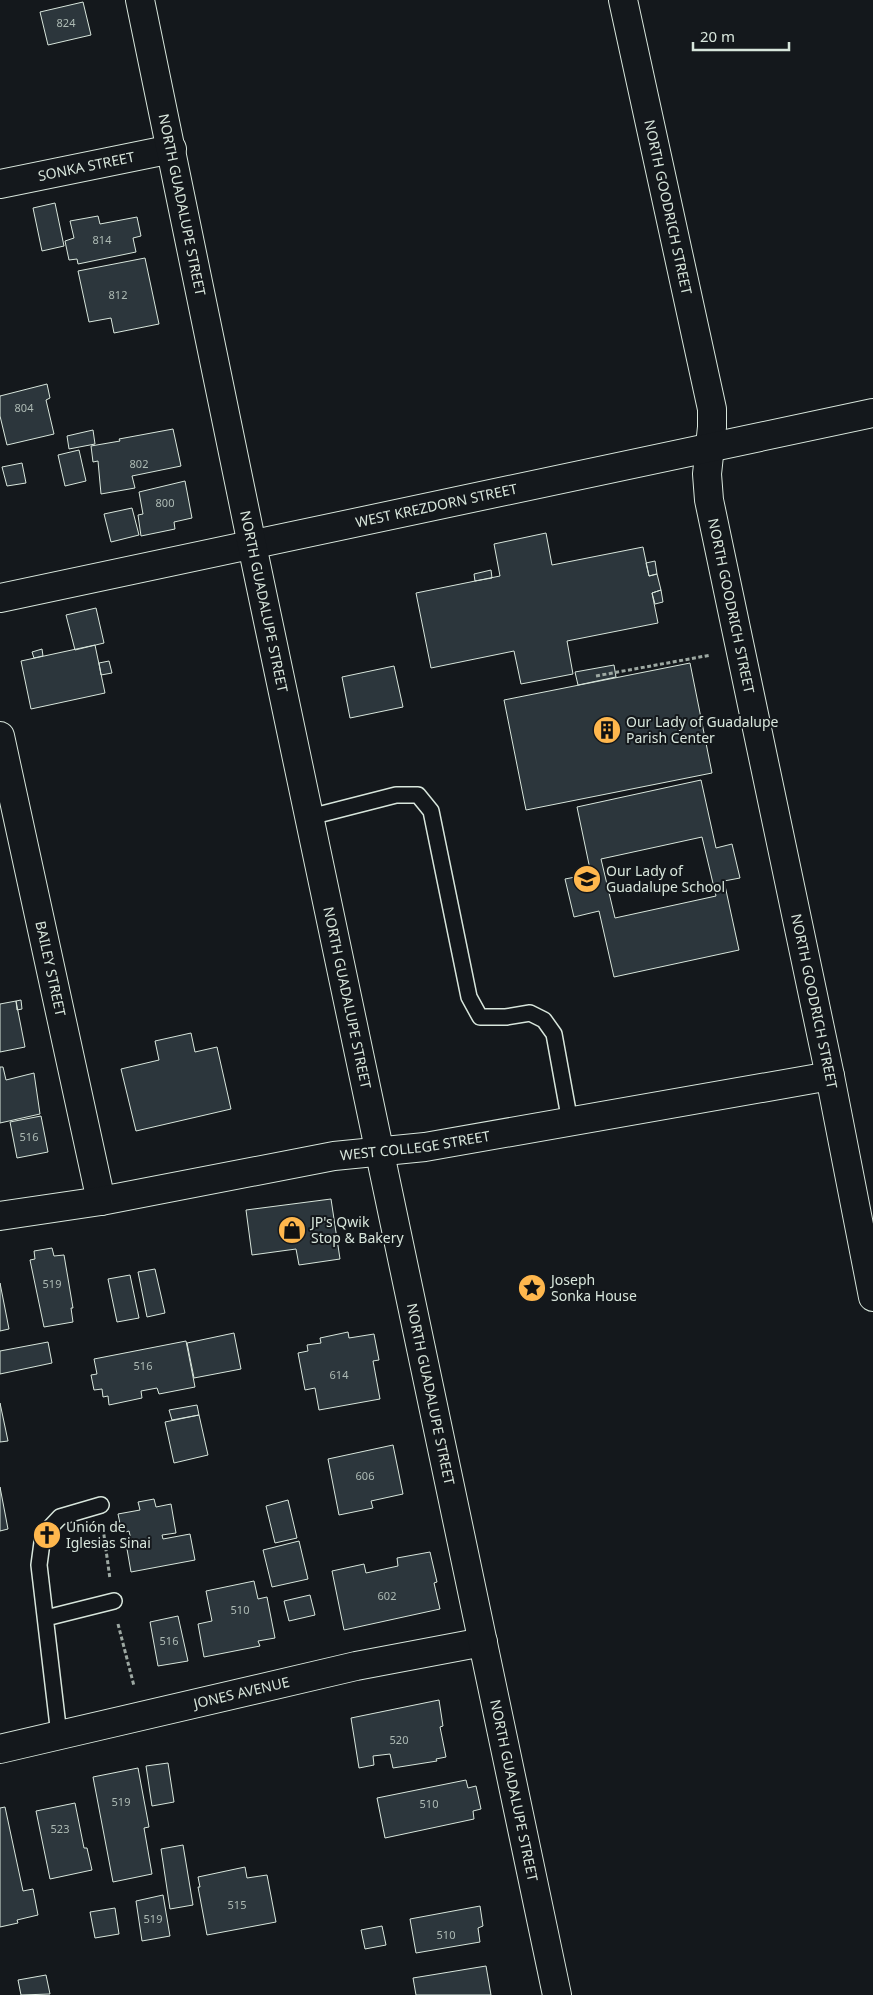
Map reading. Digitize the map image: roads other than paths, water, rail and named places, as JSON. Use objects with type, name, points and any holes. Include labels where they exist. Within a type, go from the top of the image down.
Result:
[{"type":"street","name":"NORTH GUADALUPE STREET","points":[[140,0],[172,148],[252,545],[557,1995]]},
{"type":"street","name":"NORTH GOODRICH STREET","points":[[623,0],[712,409],[707,474],[709,500],[830,1076],[873,1297]]},
{"type":"street","name":"SONKA STREET","points":[[0,184],[172,148]]},
{"type":"street","name":"WEST KREZDORN STREET","points":[[0,598],[873,413]]},
{"type":"street","name":"BAILEY STREET","points":[[0,736],[101,1200]]},
{"type":"street","name":"WEST COLLEGE STREET","points":[[0,1216],[101,1200],[334,1156],[381,1153],[425,1147],[830,1076]]},
{"type":"street","name":"JONES AVENUE","points":[[0,1749],[356,1666],[483,1642]]},
{"type":"lane","points":[[310,817],[396,795],[418,796],[431,811],[469,997],[480,1017],[506,1017],[530,1012],[544,1020],[554,1034],[570,1122]]},
{"type":"lane","points":[[59,1735],[39,1565],[43,1535],[60,1516],[100,1506]]},
{"type":"lane","points":[[46,1618],[114,1601]]},
{"type":"place","name":"Our Lady of Guadalupe Parish Center","points":[[607,730]]},
{"type":"place","name":"Our Lady of Guadalupe School","points":[[587,879]]},
{"type":"place","name":"JP's Qwik Stop & Bakery","points":[[292,1230]]},
{"type":"place","name":"Joseph Sonka House","points":[[532,1288]]},
{"type":"place","name":"Unión de Iglesias Sinai","points":[[47,1535]]}]
